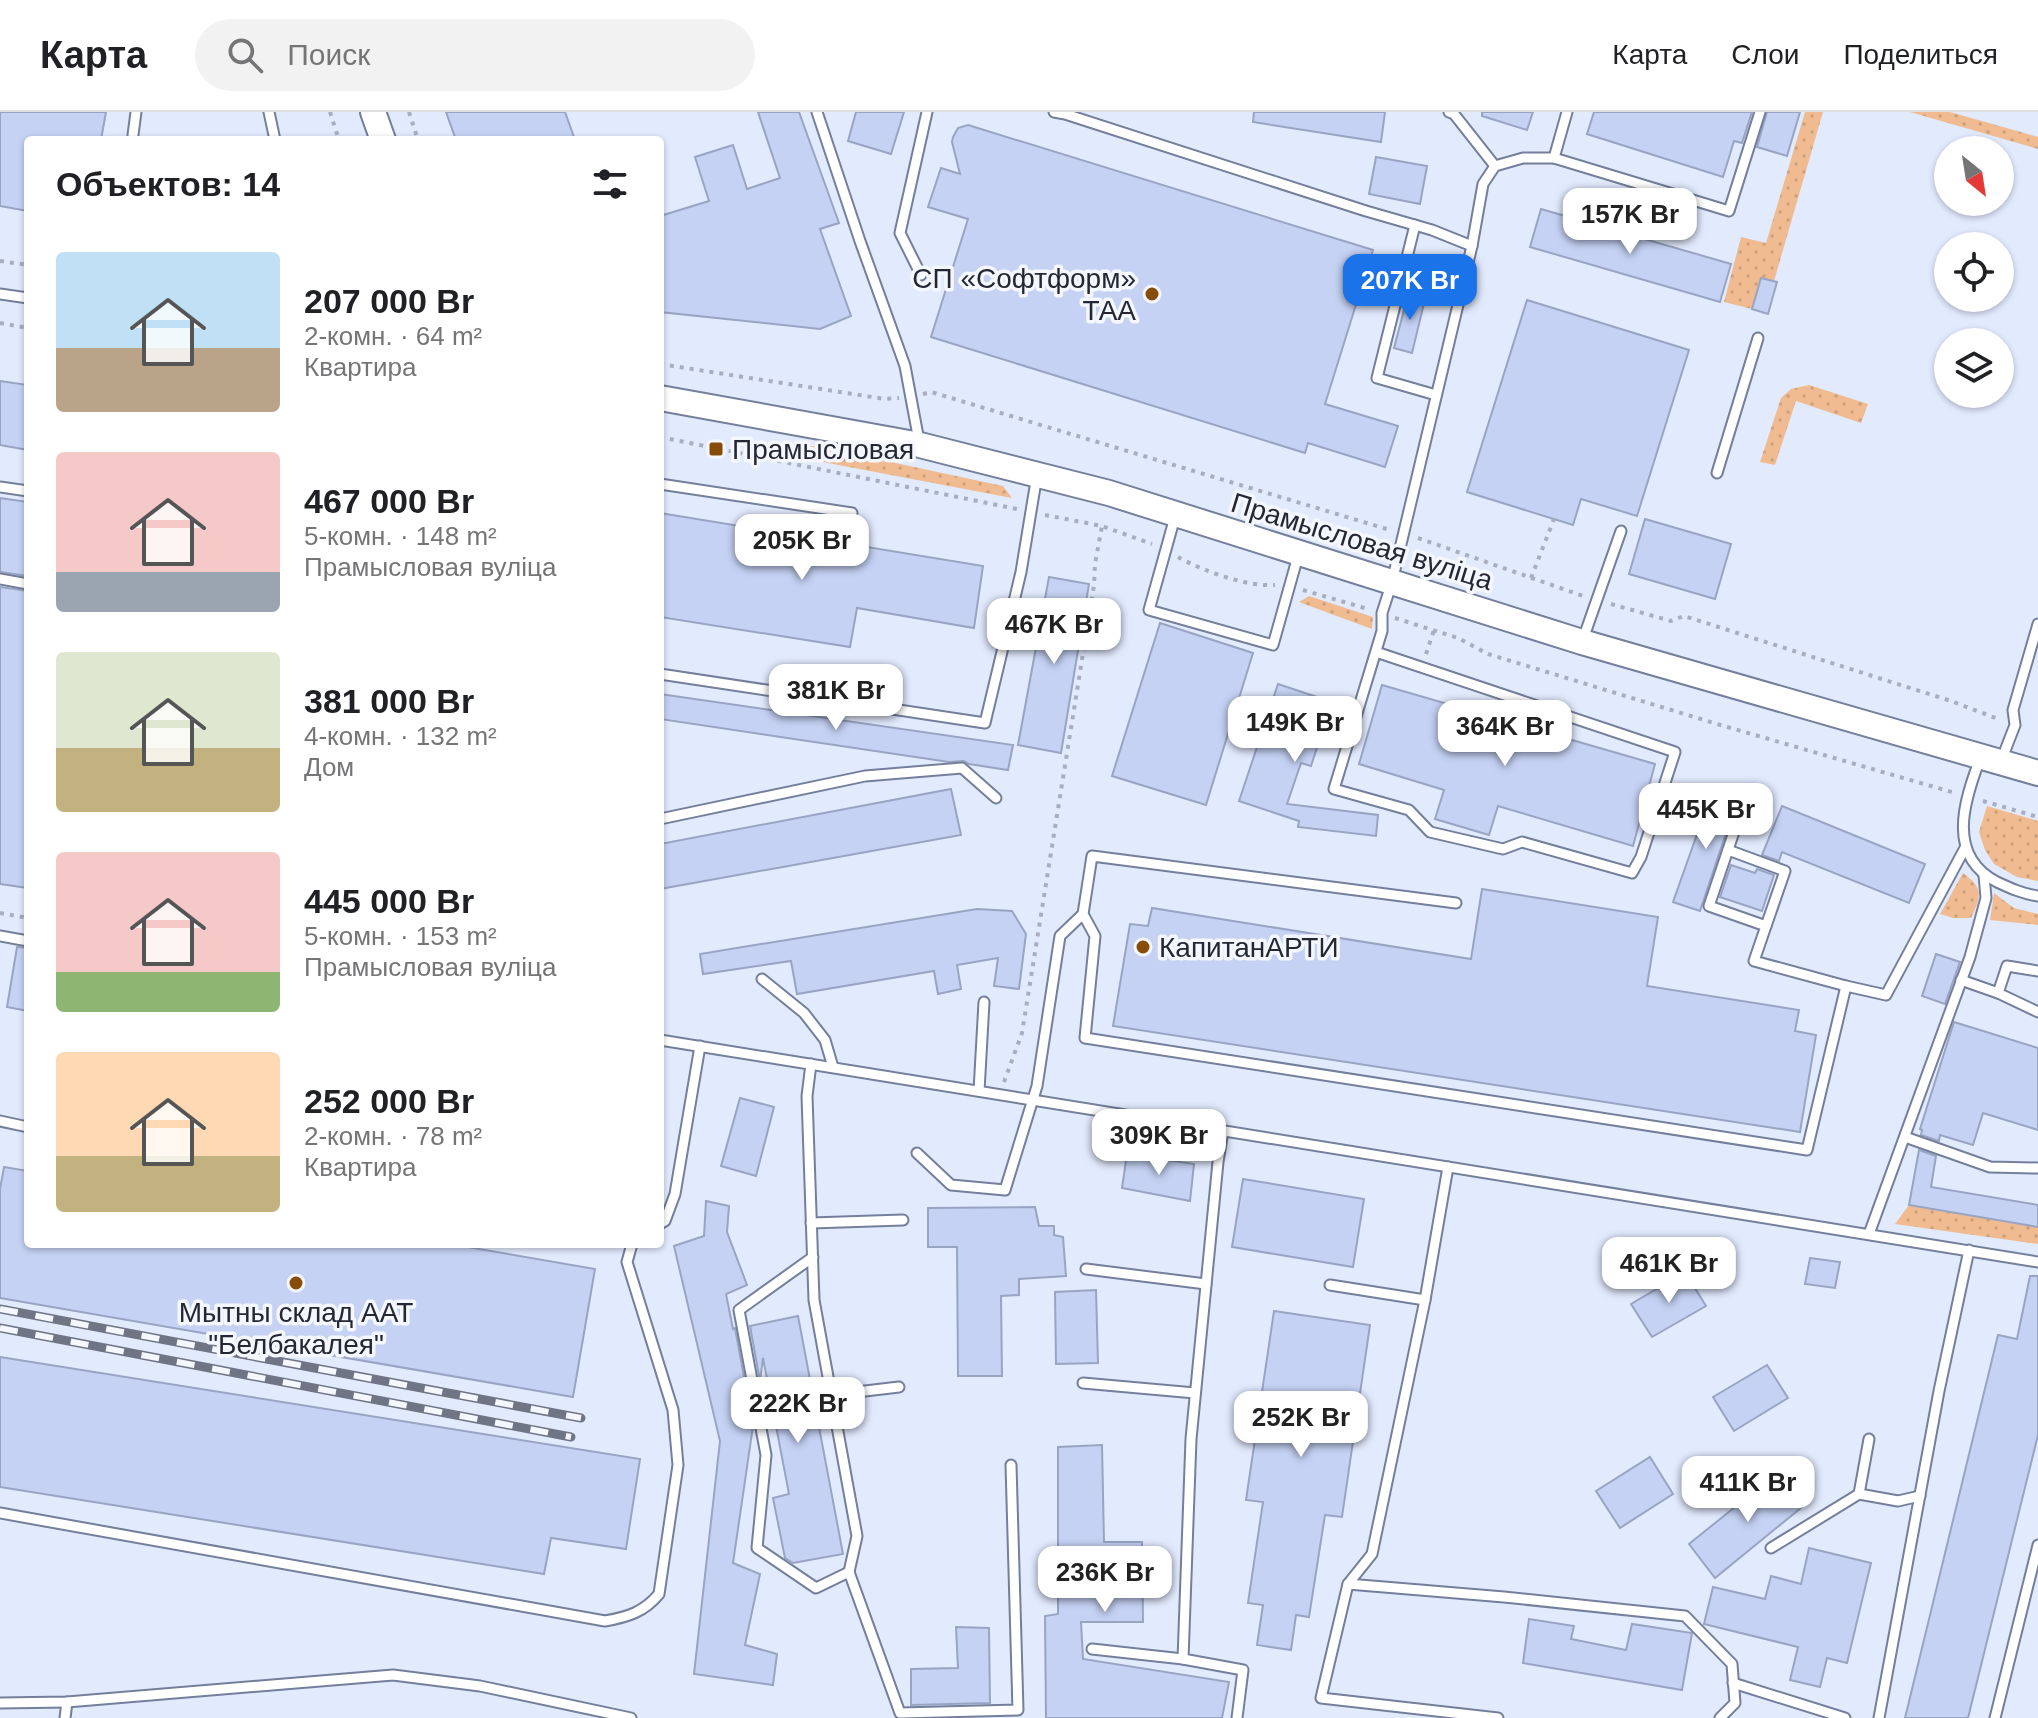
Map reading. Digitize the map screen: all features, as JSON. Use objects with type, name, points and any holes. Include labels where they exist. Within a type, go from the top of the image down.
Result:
[{"type":"main road","points":[[373,112],[382,136]]},
{"type":"main road","name":"Прамысловая вуліца","points":[[664,399],[920,445],[1109,493],[1582,642],[2038,773]]},
{"type":"lane","points":[[133,135],[136,112]]},
{"type":"lane","points":[[269,112],[274,136]]},
{"type":"lane","points":[[817,112],[905,366],[920,445]]},
{"type":"lane","points":[[921,275],[900,233],[927,112]]},
{"type":"lane","points":[[1054,112],[1415,225],[1472,246]]},
{"type":"lane","points":[[1554,158],[1567,112]]},
{"type":"lane","points":[[1376,652],[1675,752],[1641,857],[1632,873],[1522,842],[1503,849],[1430,832],[1409,810],[1334,789],[1382,631],[1382,613],[1472,246],[1483,184],[1495,166],[1523,158],[1554,158],[1729,211],[1760,112]]},
{"type":"lane","points":[[1453,113],[1495,166]]},
{"type":"lane","points":[[1415,225],[1377,378],[1436,395]]},
{"type":"lane","points":[[0,294],[24,297]]},
{"type":"lane","points":[[1717,473],[1758,338]]},
{"type":"lane","points":[[664,675],[985,723],[1021,572],[1037,475]]},
{"type":"lane","points":[[664,485],[852,513]]},
{"type":"lane","points":[[0,487],[24,490]]},
{"type":"lane","points":[[1176,514],[1149,610],[1273,645],[1299,553]]},
{"type":"lane","points":[[1582,642],[1621,531]]},
{"type":"lane","points":[[0,579],[24,583]]},
{"type":"lane","points":[[1728,850],[1785,871],[1754,961],[1886,995],[1965,848],[1966,797],[2015,725],[2013,710],[2038,624]]},
{"type":"lane","points":[[664,818],[865,776],[962,768],[996,798]]},
{"type":"lane","points":[[1738,820],[1709,906],[1766,926]]},
{"type":"lane","points":[[1965,848],[1984,875],[2012,889],[2038,896]]},
{"type":"lane","points":[[1456,903],[1092,856],[1083,914],[1095,936],[1085,1038],[1807,1150],[1846,986]]},
{"type":"lane","points":[[1869,1234],[1961,980],[1986,898],[1984,875]]},
{"type":"lane","points":[[917,1153],[951,1185],[1005,1190],[1034,1100],[1060,936],[1083,914]]},
{"type":"lane","points":[[0,936],[24,940]]},
{"type":"lane","points":[[1998,993],[2007,966],[2038,971]]},
{"type":"lane","points":[[762,979],[804,1013],[825,1040],[833,1067]]},
{"type":"lane","points":[[1961,980],[2038,1012]]},
{"type":"lane","points":[[979,1091],[984,1002]]},
{"type":"lane","points":[[664,1041],[2038,1262]]},
{"type":"lane","points":[[664,1222],[675,1194],[700,1046]]},
{"type":"lane","points":[[811,1064],[807,1096],[814,1300],[857,1536],[849,1572],[900,1713],[1018,1710],[1011,1465]]},
{"type":"lane","points":[[0,1121],[24,1126]]},
{"type":"lane","points":[[1183,1659],[1191,1439],[1223,1131]]},
{"type":"lane","points":[[1905,1137],[1990,1167],[2038,1168]]},
{"type":"lane","points":[[1448,1167],[1425,1300],[1372,1554],[1348,1584],[1321,1698],[1498,1718]]},
{"type":"lane","points":[[811,1223],[903,1220]]},
{"type":"lane","points":[[0,1513],[605,1621],[636,1614],[659,1594],[678,1465],[673,1410],[627,1262],[631,1248]]},
{"type":"lane","points":[[1879,1718],[1969,1250]]},
{"type":"lane","points":[[813,1257],[739,1310],[766,1455],[757,1548],[816,1588],[849,1572]]},
{"type":"lane","points":[[1086,1269],[1206,1284]]},
{"type":"lane","points":[[1330,1285],[1425,1300]]},
{"type":"lane","points":[[1083,1383],[1195,1393]]},
{"type":"lane","points":[[831,1395],[899,1387]]},
{"type":"lane","points":[[1859,1494],[1869,1439]]},
{"type":"lane","points":[[1771,1548],[1859,1494],[1898,1501],[1920,1496]]},
{"type":"lane","points":[[1995,1718],[2038,1545]]},
{"type":"lane","points":[[1348,1584],[1685,1616],[1732,1664],[1735,1703],[1720,1718]]},
{"type":"lane","points":[[1092,1649],[1183,1659],[1243,1670],[1237,1718]]},
{"type":"lane","points":[[0,1703],[67,1702],[393,1675],[480,1686],[631,1718]]},
{"type":"lane","points":[[1733,1683],[1845,1718]]},
{"type":"lane","points":[[65,1718],[67,1702]]},
{"type":"path","points":[[330,112],[338,136]]},
{"type":"path","points":[[409,112],[417,136]]},
{"type":"path","points":[[0,261],[24,264]]},
{"type":"path","points":[[0,323],[24,327]]},
{"type":"path","points":[[664,365],[885,399],[931,392],[1403,533],[1596,600],[1671,621],[1684,616],[1951,701],[2015,725]]},
{"type":"path","points":[[664,438],[1102,526],[1165,550],[1196,567],[1261,586],[1289,586],[1382,613],[1458,638],[1488,654],[2038,817]]},
{"type":"path","points":[[1531,578],[1554,519]]},
{"type":"path","points":[[996,1094],[1006,1078],[1022,1033],[1102,526]]},
{"type":"path","points":[[1421,667],[1434,630]]},
{"type":"path","points":[[0,913],[24,917]]},
{"type":"shaded area","points":[[1805,112],[1823,112],[1774,281],[1761,278],[1752,309],[1724,302],[1741,237],[1766,243]]},
{"type":"shaded area","points":[[1910,112],[1950,112],[2038,137],[2038,149],[2014,142],[2014,136],[1993,136]]},
{"type":"shaded area","points":[[1809,385],[1868,404],[1861,423],[1796,401],[1775,465],[1760,462],[1781,398],[1791,389]]},
{"type":"shaded area","points":[[816,446],[1003,486],[1012,498],[749,448]]},
{"type":"shaded area","points":[[1309,596],[1373,617],[1372,629],[1299,602]]},
{"type":"shaded area","points":[[1987,806],[2038,821],[2038,881],[2017,877],[1994,864],[1979,832]]},
{"type":"shaded area","points":[[1963,873],[1975,883],[1979,893],[1971,918],[1940,914]]},
{"type":"shaded area","points":[[1994,893],[2014,908],[2038,914],[2038,925],[1990,920]]},
{"type":"shaded area","points":[[1909,1205],[2038,1227],[2038,1244],[1895,1224]]},
{"type":"building","points":[[0,112],[106,112],[102,136],[24,136],[24,210],[0,206]]},
{"type":"building","points":[[446,112],[565,112],[574,136],[455,136]]},
{"type":"building","points":[[758,112],[799,112],[839,223],[820,229],[851,316],[820,329],[664,312],[664,215],[709,201],[695,157],[733,145],[747,189],[780,178]]},
{"type":"building","points":[[856,112],[904,112],[891,154],[848,141]]},
{"type":"building","points":[[1254,112],[1385,112],[1381,142],[1253,122]]},
{"type":"building","points":[[1482,112],[1533,112],[1527,130],[1482,116]]},
{"type":"building","points":[[1594,112],[1752,112],[1742,143],[1734,141],[1723,177],[1587,134]]},
{"type":"building","points":[[1767,112],[1800,112],[1787,156],[1757,147]]},
{"type":"building","name":"СП «Софтформ» ТАА","points":[[968,125],[1373,250],[1325,404],[1398,426],[1385,467],[1308,443],[1305,453],[931,337],[968,219],[928,207],[941,168],[960,174],[952,142],[958,128]]},
{"type":"building","points":[[1376,157],[1427,166],[1420,204],[1369,194]]},
{"type":"building","points":[[1541,209],[1731,264],[1720,302],[1530,247]]},
{"type":"building","points":[[1761,278],[1777,282],[1768,314],[1752,309]]},
{"type":"building","points":[[1409,291],[1426,295],[1412,353],[1394,348]]},
{"type":"building","points":[[1527,300],[1689,350],[1637,516],[1581,499],[1573,525],[1467,492]]},
{"type":"building","points":[[0,381],[24,384],[24,449],[0,445]]},
{"type":"building","points":[[0,498],[24,501],[24,575],[0,572]]},
{"type":"building","points":[[664,514],[983,566],[974,628],[857,608],[850,647],[664,618]]},
{"type":"building","points":[[1645,519],[1731,544],[1715,599],[1629,574]]},
{"type":"building","points":[[1049,577],[1089,584],[1061,753],[1018,745]]},
{"type":"building","points":[[0,587],[24,590],[24,887],[0,884]]},
{"type":"building","points":[[1160,623],[1253,653],[1206,805],[1112,776]]},
{"type":"building","points":[[1278,684],[1332,702],[1311,766],[1301,763],[1287,804],[1378,815],[1376,836],[1298,827],[1299,821],[1239,801]]},
{"type":"building","points":[[1382,685],[1655,764],[1633,846],[1498,806],[1489,835],[1435,819],[1444,790],[1359,764]]},
{"type":"building","points":[[664,695],[1013,745],[1008,770],[964,761],[949,762],[664,720]]},
{"type":"building","points":[[951,789],[961,835],[664,888],[664,843]]},
{"type":"building","points":[[1712,792],[1740,801],[1731,818],[1700,911],[1673,902]]},
{"type":"building","points":[[1782,806],[1925,864],[1909,903],[1782,852],[1779,861],[1762,855]]},
{"type":"building","points":[[1731,865],[1774,875],[1762,911],[1720,897]]},
{"type":"building","points":[[1482,889],[1658,917],[1647,986],[1799,1010],[1795,1031],[1816,1035],[1800,1132],[1113,1026],[1130,924],[1148,926],[1152,908],[1471,959]]},
{"type":"building","points":[[977,909],[1012,911],[1026,934],[1019,989],[994,986],[998,958],[957,965],[961,989],[938,994],[934,971],[797,994],[791,961],[703,974],[700,954]]},
{"type":"building","points":[[17,947],[24,948],[24,1010],[7,1007]]},
{"type":"building","points":[[1936,954],[1960,962],[1945,1004],[1922,996]]},
{"type":"building","points":[[1954,1022],[2038,1048],[2038,1130],[1983,1113],[1973,1145],[1940,1135],[1939,1141],[1921,1135],[1920,1129]]},
{"type":"building","points":[[740,1098],[774,1107],[756,1176],[721,1166]]},
{"type":"building","points":[[1919,1150],[1936,1156],[1931,1187],[2038,1205],[2038,1227],[1909,1205]]},
{"type":"building","points":[[1127,1154],[1194,1164],[1190,1201],[1122,1188]]},
{"type":"building","name":"Мытны склад ААТ \"Белбакалея\"","points":[[4,1167],[24,1170],[24,1248],[473,1248],[595,1269],[573,1397],[0,1298],[0,1189]]},
{"type":"building","points":[[1243,1179],[1364,1199],[1353,1267],[1232,1247]]},
{"type":"building","points":[[706,1201],[729,1206],[727,1232],[747,1285],[726,1294],[753,1426],[733,1563],[760,1574],[745,1645],[777,1654],[773,1685],[694,1674],[720,1441],[674,1246],[704,1236]]},
{"type":"building","points":[[1035,1207],[1039,1226],[1054,1226],[1054,1235],[1063,1237],[1066,1276],[1019,1279],[1019,1295],[1001,1296],[1002,1376],[958,1376],[957,1247],[928,1247],[928,1208]]},
{"type":"building","points":[[1810,1258],[1840,1262],[1835,1288],[1805,1284]]},
{"type":"building","points":[[1685,1272],[1706,1306],[1652,1337],[1631,1304]]},
{"type":"building","points":[[2030,1276],[2038,1276],[2038,1435],[1968,1718],[1905,1718],[1998,1335],[2017,1339]]},
{"type":"building","points":[[1096,1290],[1098,1363],[1056,1364],[1055,1292]]},
{"type":"building","points":[[1274,1311],[1370,1325],[1342,1517],[1325,1515],[1309,1617],[1296,1615],[1291,1650],[1257,1645],[1263,1605],[1248,1603],[1263,1502],[1246,1500]]},
{"type":"building","points":[[798,1316],[843,1554],[793,1563],[785,1558],[773,1498],[789,1494],[763,1358],[760,1381],[750,1326]]},
{"type":"building","points":[[0,1357],[640,1459],[626,1549],[551,1538],[544,1574],[0,1487]]},
{"type":"building","points":[[1767,1365],[1788,1398],[1734,1431],[1713,1397]]},
{"type":"building","points":[[1102,1445],[1104,1542],[1142,1542],[1143,1622],[1081,1622],[1083,1659],[1229,1682],[1222,1718],[1046,1718],[1045,1616],[1058,1614],[1058,1447]]},
{"type":"building","points":[[1650,1457],[1673,1494],[1620,1528],[1596,1491]]},
{"type":"building","points":[[1781,1470],[1807,1503],[1715,1578],[1689,1544]]},
{"type":"building","points":[[1809,1548],[1871,1563],[1847,1663],[1827,1658],[1820,1687],[1790,1680],[1798,1647],[1704,1624],[1713,1587],[1765,1599],[1771,1576],[1801,1584]]},
{"type":"building","points":[[1529,1619],[1574,1626],[1571,1639],[1626,1650],[1632,1624],[1692,1633],[1682,1690],[1523,1663]]},
{"type":"building","points":[[956,1627],[989,1628],[990,1703],[911,1705],[911,1669],[958,1668]]},
{"type":"railway","points":[[0,1309],[581,1418]]},
{"type":"railway","points":[[0,1328],[571,1437]]},
{"type":"place","name":"СП «Софтформ» ТАА","points":[[1152,294]]},
{"type":"place","name":"Прамысловая","points":[[716,449]]},
{"type":"place","name":"КапитанАРТИ","points":[[1143,947]]},
{"type":"place","name":"Мытны склад ААТ \"Белбакалея\"","points":[[296,1283]]}]
